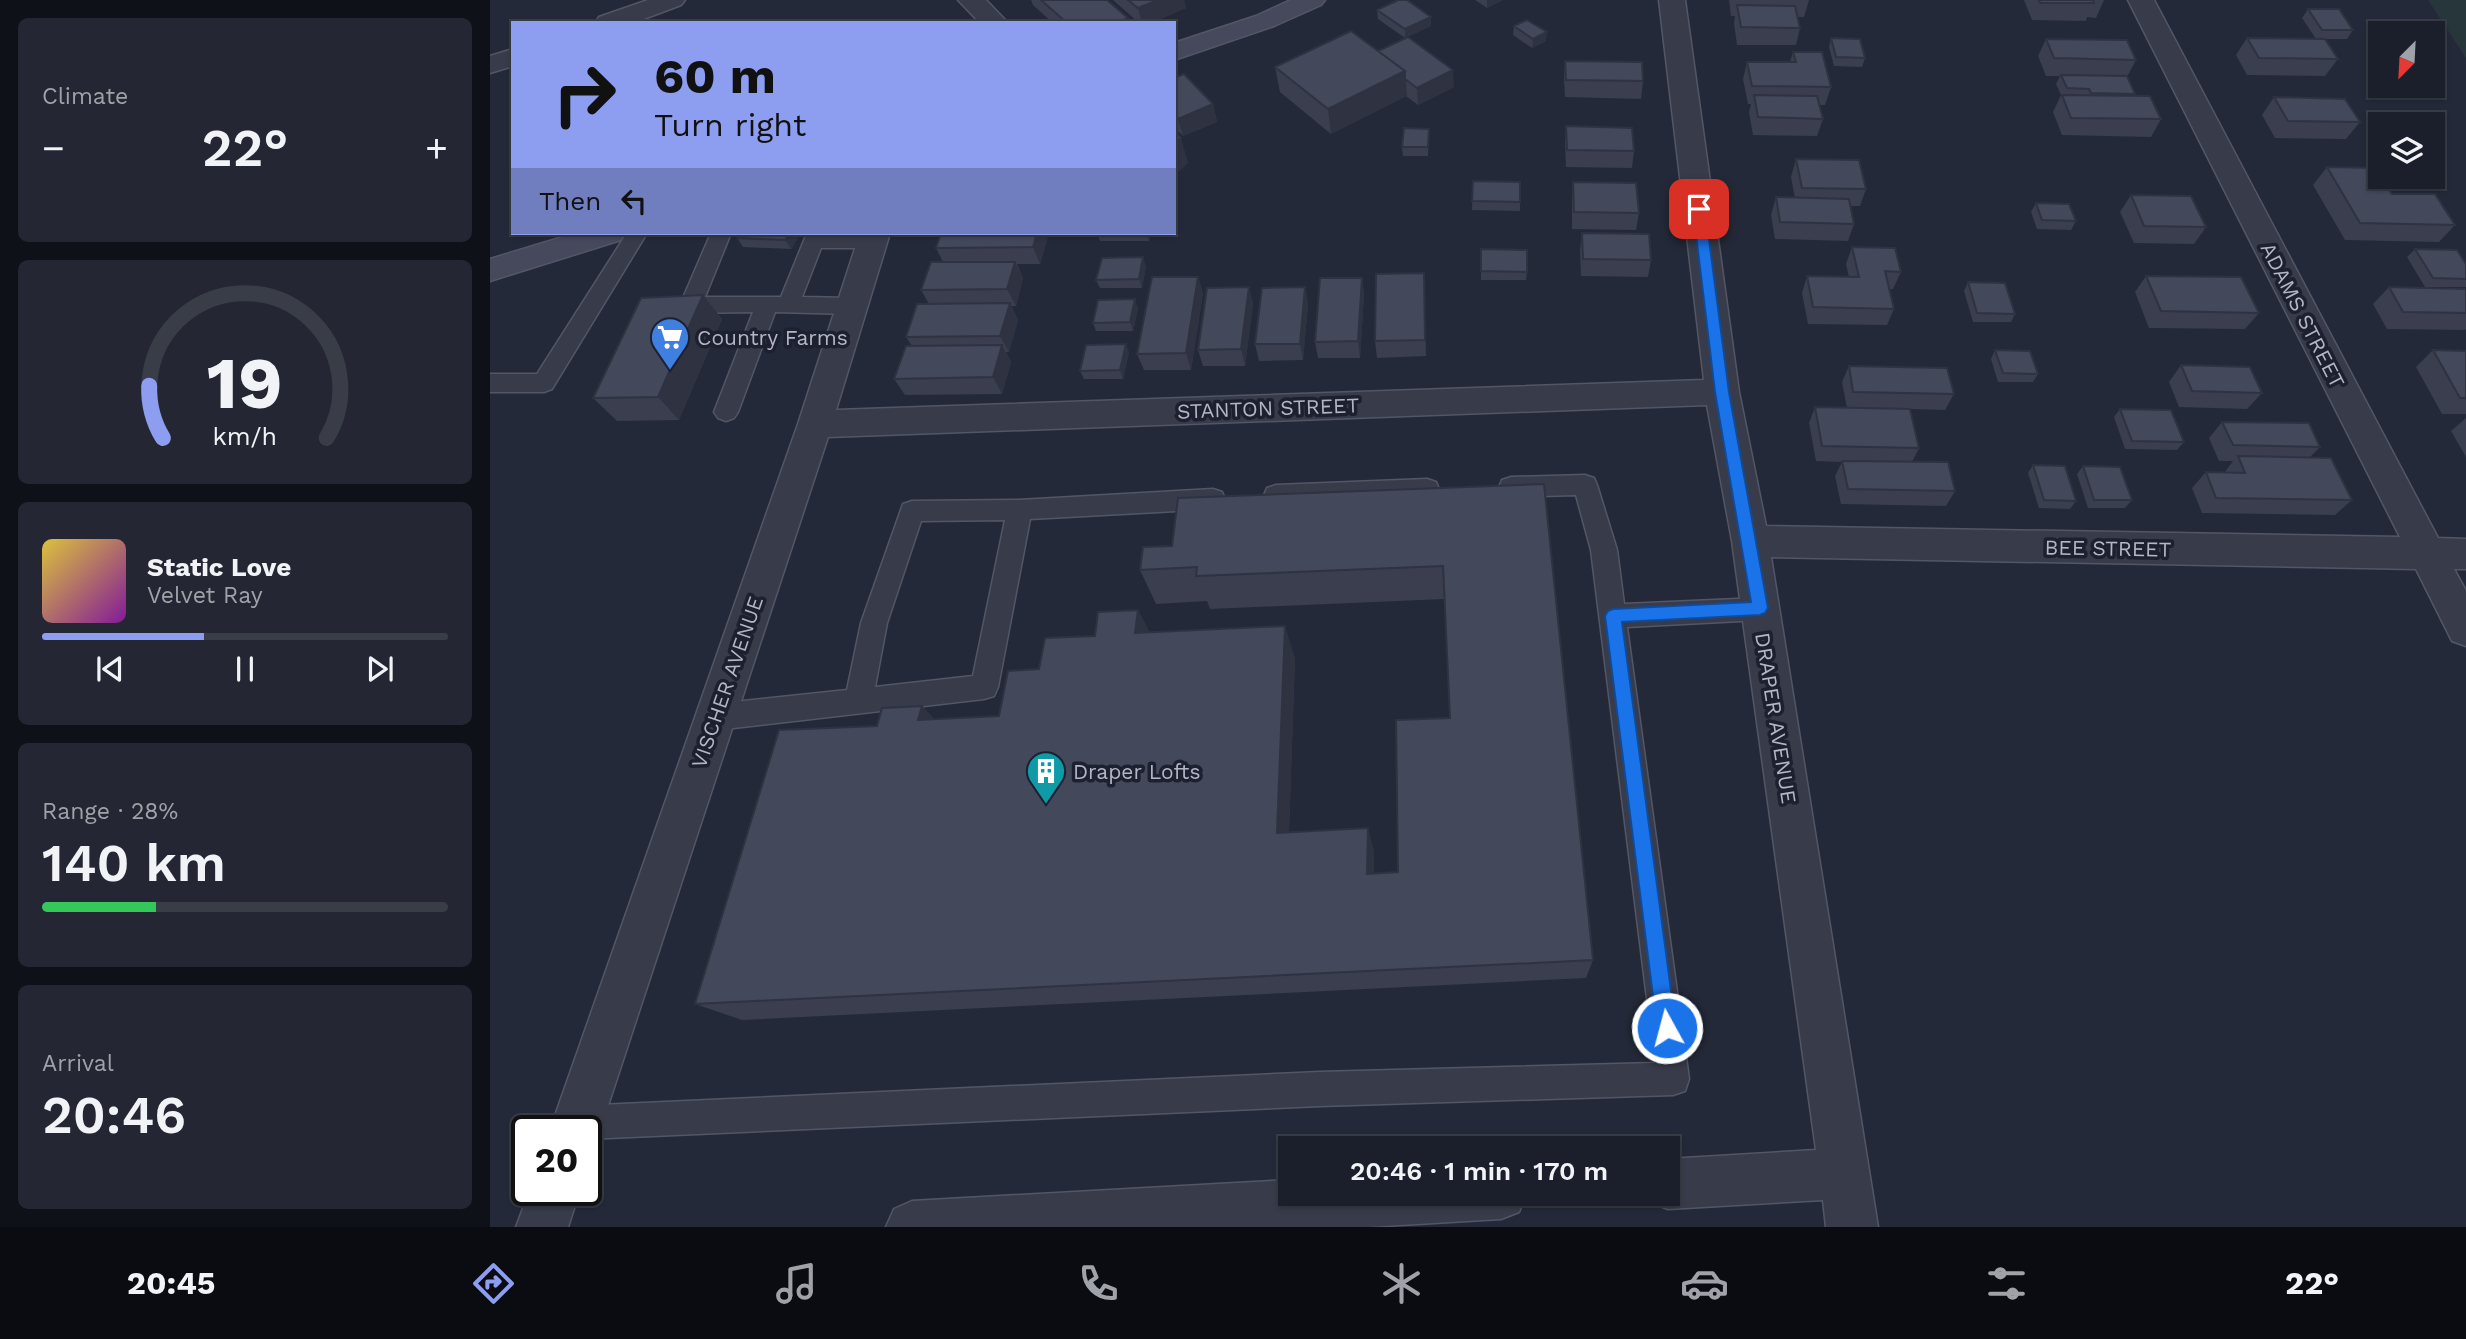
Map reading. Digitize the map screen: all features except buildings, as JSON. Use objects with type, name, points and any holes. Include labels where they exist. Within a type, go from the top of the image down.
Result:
[{"type":"street","points":[[613,21],[671,0]]},
{"type":"street","points":[[971,0],[993,21]]},
{"type":"street","points":[[1176,51],[1265,21],[1312,0]]},
{"type":"street","name":"DRAPER AVENUE","points":[[1672,0],[1722,392],[1750,541],[1852,1227]]},
{"type":"street","name":"ADAMS STREET","points":[[2141,0],[2466,629]]},
{"type":"street","points":[[490,65],[511,58]]},
{"type":"street","points":[[490,270],[604,235]]},
{"type":"street","name":"VISCHER AVENUE","points":[[580,1115],[815,425],[874,237]]},
{"type":"street","name":"STANTON STREET","points":[[815,425],[1722,392]]},
{"type":"street","name":"BEE STREET","points":[[1750,541],[2466,554]]},
{"type":"street","points":[[1680,1183],[1844,1174]]},
{"type":"street","points":[[542,1227],[549,1206]]},
{"type":"street","points":[[912,1227],[1287,1206]]},
{"type":"lane","points":[[490,383],[544,383],[636,235]]},
{"type":"lane","points":[[720,235],[691,305],[851,306]]},
{"type":"lane","points":[[726,412],[777,304],[815,237],[874,237]]},
{"type":"lane","points":[[602,1126],[1306,1090],[1673,1079],[1604,550],[1585,485],[1491,488]]},
{"type":"lane","points":[[858,701],[874,623],[912,511],[1019,510],[1242,497],[1451,489]]},
{"type":"lane","points":[[716,717],[984,687],[1019,510]]},
{"type":"lane","points":[[1613,616],[1760,608]]},
{"type":"shaded area","points":[[2428,0],[2466,0],[2466,58],[2445,26],[2445,21],[2442,21]]},
{"type":"place","name":"Country Farms","points":[[670,371]]},
{"type":"place","name":"Draper Lofts","points":[[1046,805]]},
{"type":"route","points":[[1667,1028],[1613,616],[1760,608],[1722,392],[1699,209]]}]
